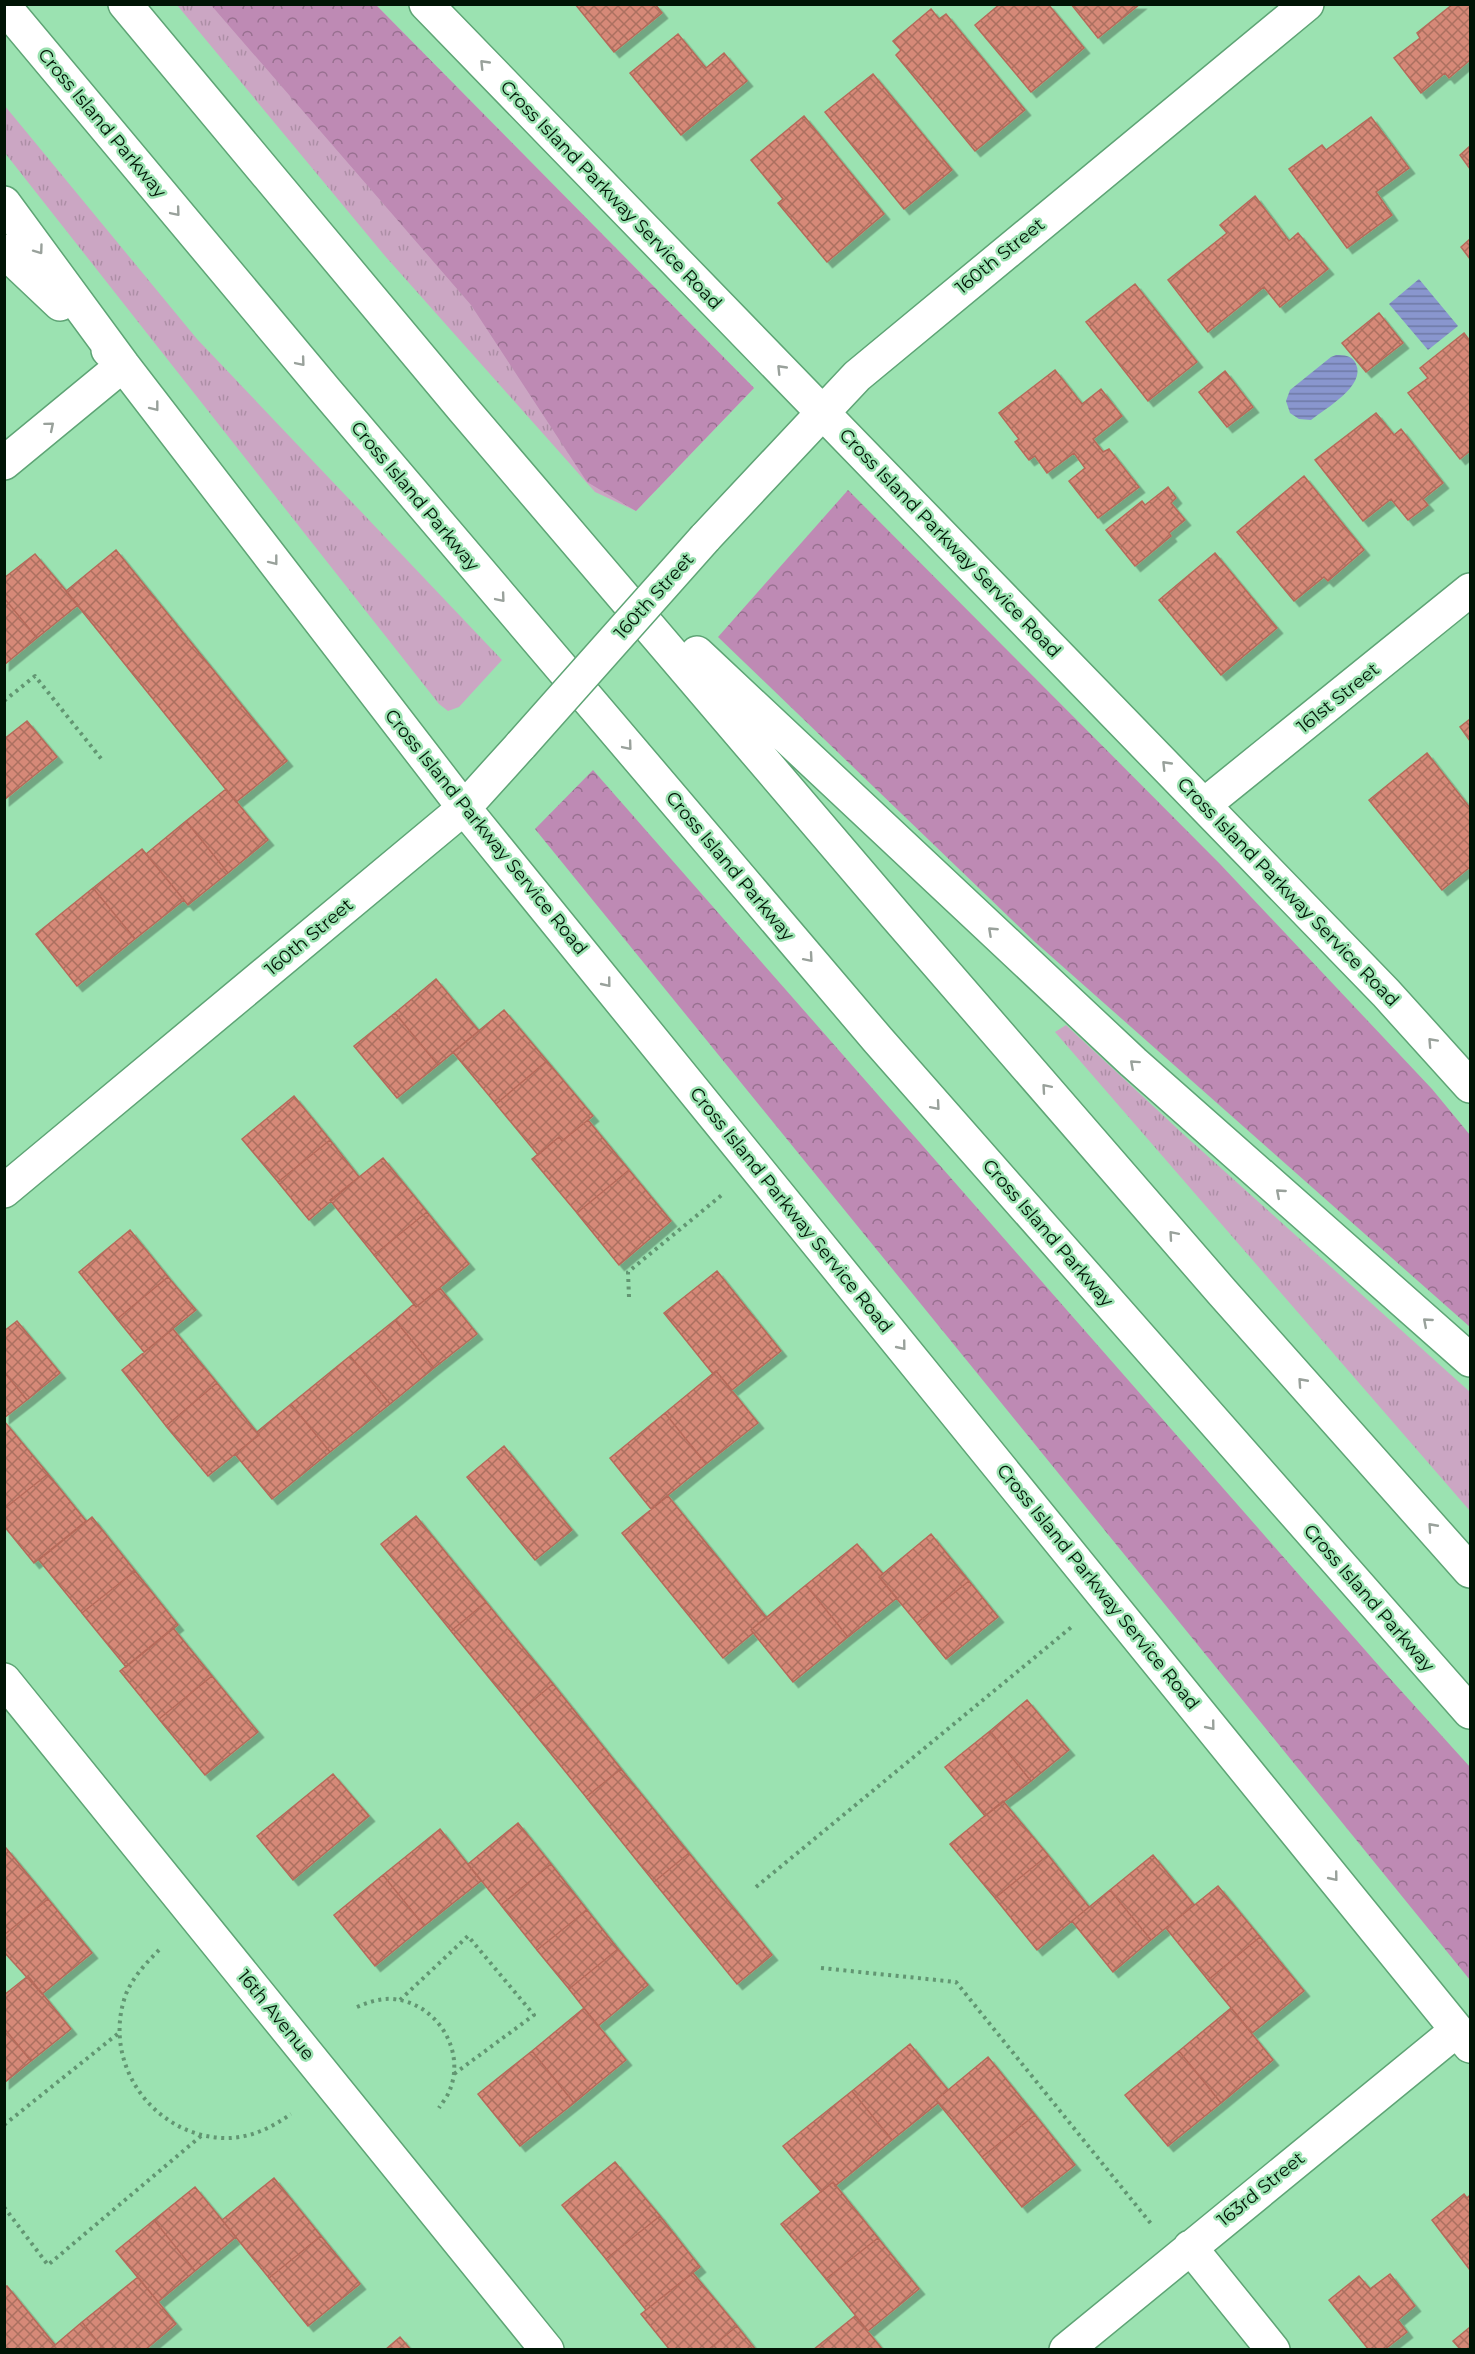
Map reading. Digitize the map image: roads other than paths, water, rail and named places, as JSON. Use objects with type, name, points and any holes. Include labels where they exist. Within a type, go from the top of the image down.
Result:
[{"type":"main road","points":[[125,4],[464,410],[912,934],[1222,1292],[1470,1571]]},
{"type":"main road","name":"160th Street","points":[[4,1191],[464,808],[705,537],[822,411],[886,350],[1307,4]]},
{"type":"main road","name":"Cross Island Parkway Service Road","points":[[428,5],[1386,993],[1470,1086]]},
{"type":"main road","name":"Cross Island Parkway","points":[[4,6],[326,391],[878,1040],[1470,1712]]},
{"type":"main road","name":"Cross Island Parkway Service Road","points":[[4,203],[123,365],[464,808],[1464,2038]]},
{"type":"main road","name":"Cross Island Parkway Service Road","points":[[4,251],[123,365]]},
{"type":"main road","points":[[4,463],[123,365]]},
{"type":"main road","points":[[572,536],[1133,1062],[1470,1360]]},
{"type":"main road","name":"161st Street","points":[[1204,805],[1470,590]]},
{"type":"main road","name":"16th Avenue","points":[[4,1680],[547,2349]]},
{"type":"main road","name":"163rd Street","points":[[1066,2349],[1191,2247],[1464,2038]]},
{"type":"main road","points":[[1191,2247],[1273,2349]]},
{"type":"water","points":[[1419,279],[1458,326],[1428,350],[1389,304]]},
{"type":"water","points":[[1336,355],[1350,357],[1356,364],[1358,372],[1350,388],[1311,420],[1299,419],[1290,413],[1286,401],[1290,390]]}]
